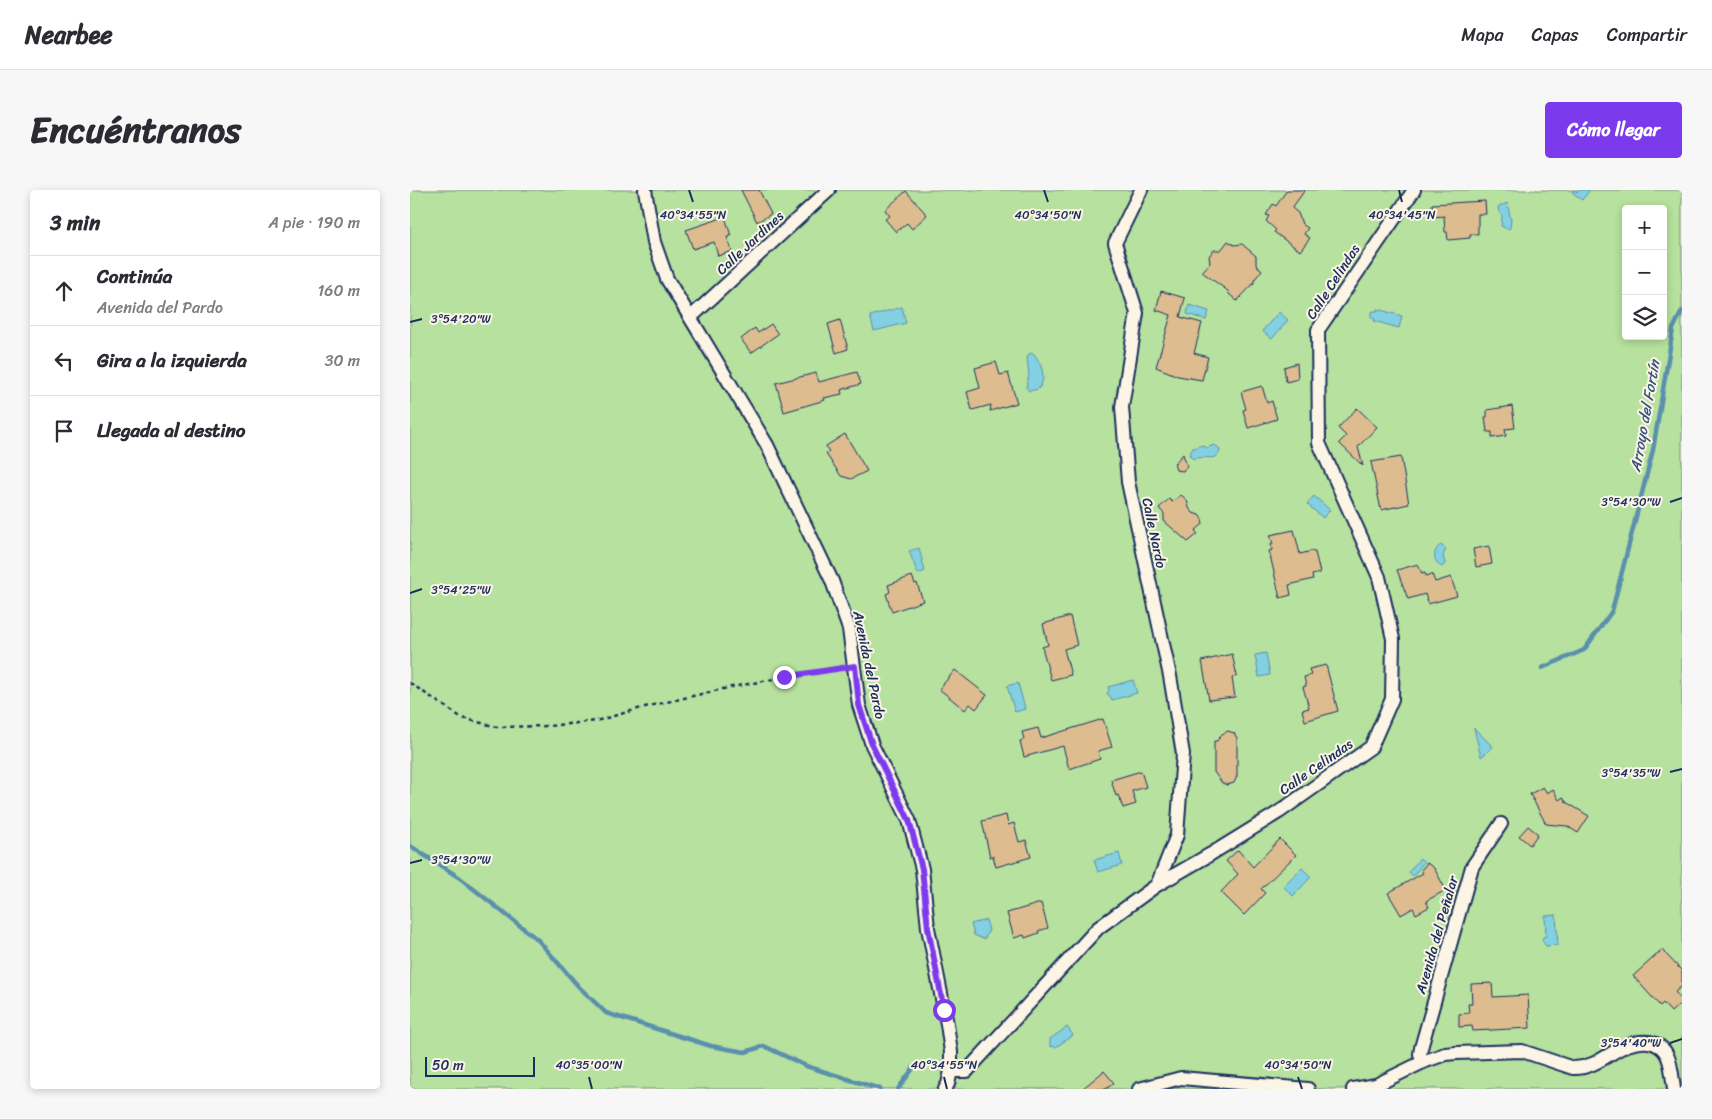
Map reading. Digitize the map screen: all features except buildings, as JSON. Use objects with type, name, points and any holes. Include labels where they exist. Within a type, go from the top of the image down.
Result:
[{"type":"street","name":"Avenida del Pardo","points":[[645,190],[654,242],[667,280],[767,445],[832,581],[849,629],[859,705],[872,745],[909,820],[922,869],[928,928],[951,1052],[951,1071],[945,1089]]},
{"type":"street","name":"Calle Jardines","points":[[691,317],[829,190]]},
{"type":"street","name":"Calle Nardo","points":[[1141,190],[1115,243],[1136,313],[1122,407],[1128,482],[1170,676],[1183,754],[1178,835],[1157,885]]},
{"type":"street","name":"Calle Celindas","points":[[951,1071],[967,1071],[1098,928],[1157,885],[1279,812],[1371,747],[1392,699],[1393,639],[1379,577],[1319,443],[1318,330],[1414,190]]},
{"type":"street","name":"Avenida del Peñalar","points":[[1423,1062],[1420,1054],[1421,1048],[1472,867],[1502,824]]},
{"type":"street","points":[[1353,1089],[1376,1086],[1423,1062],[1449,1053],[1516,1051],[1531,1053],[1572,1068],[1579,1068],[1593,1065],[1628,1044],[1644,1042],[1656,1044],[1665,1050],[1674,1089]]},
{"type":"street","points":[[1139,1089],[1181,1078],[1308,1089]]},
{"type":"path","points":[[410,683],[462,718],[497,727],[550,726],[596,721],[732,687],[855,666]]},
{"type":"green space","points":[[410,190],[1682,190],[1682,1089],[410,1089]]},
{"type":"water","points":[[1573,190],[1577,192],[1578,190],[1590,190],[1582,200],[1572,192]]},
{"type":"water","points":[[1507,203],[1511,220],[1510,228],[1507,229],[1501,226],[1502,216],[1498,207]]},
{"type":"water","points":[[1189,305],[1209,311],[1206,320],[1187,314]]},
{"type":"water","points":[[902,307],[906,323],[874,331],[870,316]]},
{"type":"water","points":[[1377,309],[1402,316],[1399,328],[1374,321],[1375,319],[1371,317],[1371,314],[1373,311],[1377,311]]},
{"type":"water","points":[[1279,312],[1288,320],[1272,339],[1262,331]]},
{"type":"water","points":[[1033,353],[1041,366],[1043,380],[1038,389],[1029,391],[1026,387],[1029,375],[1027,358],[1029,354]]},
{"type":"water","points":[[1203,445],[1207,448],[1214,445],[1219,448],[1220,452],[1216,457],[1210,458],[1193,459],[1189,455],[1193,448]]},
{"type":"water","points":[[1314,496],[1330,510],[1323,518],[1307,504]]},
{"type":"water","points":[[1441,545],[1446,549],[1443,556],[1445,564],[1442,567],[1435,559],[1436,550]]},
{"type":"water","points":[[919,548],[925,571],[918,574],[909,551]]},
{"type":"water","points":[[1266,653],[1270,675],[1259,677],[1255,655]]},
{"type":"water","points":[[1133,680],[1137,693],[1112,700],[1107,694],[1108,687]]},
{"type":"water","points":[[1018,683],[1025,709],[1015,712],[1007,686]]},
{"type":"water","points":[[1474,728],[1493,747],[1481,757]]},
{"type":"water","points":[[1119,853],[1122,865],[1098,872],[1094,860]]},
{"type":"water","points":[[1420,858],[1424,862],[1413,876],[1409,872]]},
{"type":"water","points":[[1302,868],[1311,877],[1293,896],[1283,886]]},
{"type":"water","points":[[1556,915],[1558,945],[1546,946],[1542,940],[1546,936],[1545,916]]},
{"type":"water","points":[[986,920],[989,930],[983,939],[974,935],[971,924]]},
{"type":"water","points":[[1067,1027],[1073,1035],[1056,1047],[1050,1046],[1050,1039]]},
{"type":"waterway","name":"Arroyo del Fortín","points":[[1542,668],[1584,650],[1612,611],[1653,450],[1673,329],[1682,311]]},
{"type":"waterway","points":[[410,846],[460,878],[538,940],[579,987],[606,1013],[711,1046],[745,1052],[764,1046],[806,1066],[880,1089]]},
{"type":"waterway","name":"Arroyo del Fortín","points":[[898,1089],[914,1067]]},
{"type":"route","points":[[784,677],[855,666],[859,705],[872,745],[909,820],[922,869],[928,928],[944,1010]]}]
